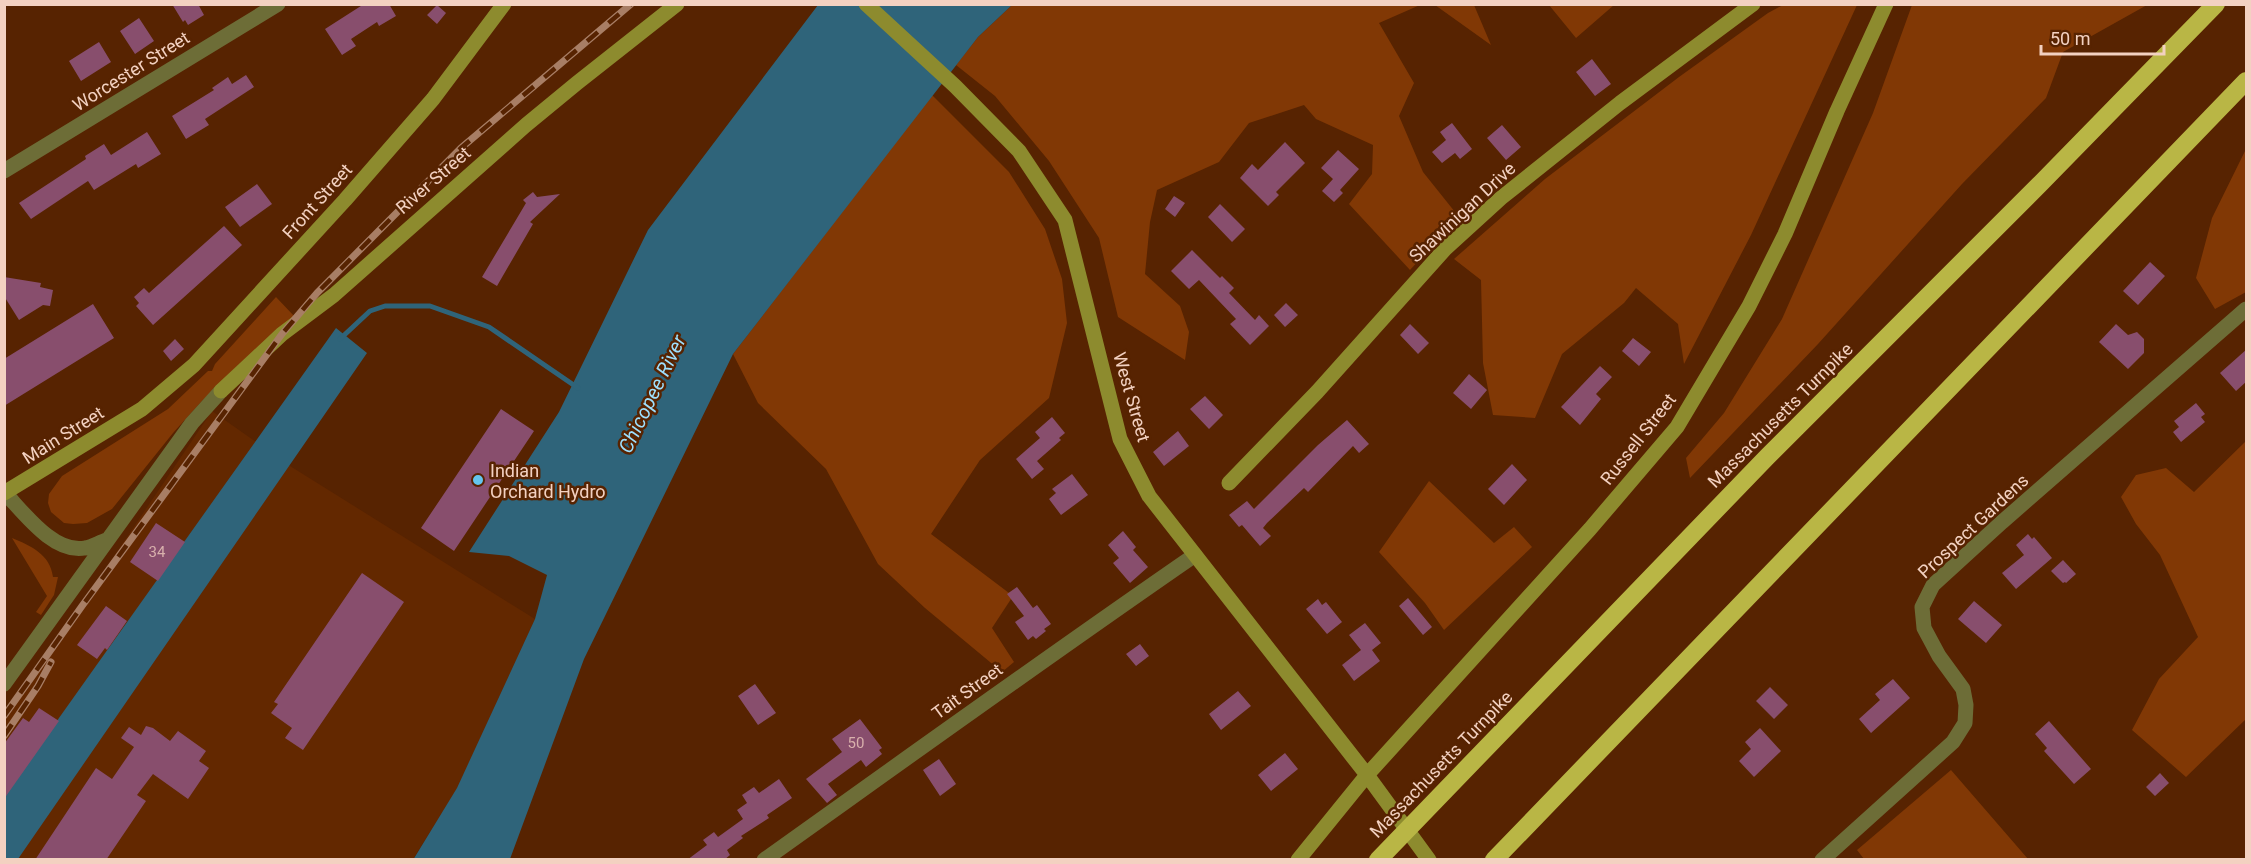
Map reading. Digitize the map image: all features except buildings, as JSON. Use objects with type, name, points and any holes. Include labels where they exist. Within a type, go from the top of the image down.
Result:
[{"type":"highway","name":"Massachusetts Turnpike","points":[[1378,860],[1767,457],[2216,4]]},
{"type":"highway","points":[[1500,853],[2247,81]]},
{"type":"main road","name":"Front Street","points":[[142,409],[194,365],[345,200],[433,99],[504,4]]},
{"type":"main road","name":"River Street","points":[[221,391],[282,334],[334,295],[502,146],[677,4]]},
{"type":"main road","name":"West Street","points":[[866,4],[955,86],[1019,151],[1065,220],[1120,439],[1149,496],[1367,775],[1429,860]]},
{"type":"main road","name":"Shawinigan Drive","points":[[1229,483],[1317,392],[1446,249],[1501,198],[1620,103],[1754,4]]},
{"type":"main road","name":"Russell Street","points":[[1298,860],[1367,775],[1590,529],[1677,427],[1749,306],[1785,234],[1837,111],[1886,4]]},
{"type":"main road","name":"Main Street","points":[[4,494],[142,409]]},
{"type":"street","name":"Worcester Street","points":[[4,171],[278,4]]},
{"type":"street","name":"Prospect Gardens","points":[[1822,860],[1953,742],[1965,723],[1966,705],[1963,689],[1939,656],[1924,628],[1922,607],[1933,585],[2247,309]]},
{"type":"street","points":[[4,684],[192,423],[221,391]]},
{"type":"street","points":[[4,494],[62,547],[84,549],[107,540]]},
{"type":"street","name":"Tait Street","points":[[764,860],[1056,650],[1195,555]]},
{"type":"shaded area","points":[[1012,5],[1420,5],[1379,23],[1414,83],[1399,116],[1423,172],[1459,217],[1410,270],[1349,204],[1372,174],[1373,145],[1316,119],[1304,105],[1249,123],[1219,162],[1157,190],[1150,222],[1145,274],[1180,306],[1189,332],[1185,360],[1118,317],[1099,238],[1049,161],[995,96],[956,65],[978,37]]},
{"type":"shaded area","points":[[1435,5],[1474,5],[1491,45]]},
{"type":"shaded area","points":[[1549,5],[1614,5],[1576,38]]},
{"type":"shaded area","points":[[1783,5],[1857,5],[1751,235],[1684,364],[1678,324],[1636,288],[1624,303],[1562,354],[1535,418],[1493,415],[1483,363],[1481,280],[1454,259],[1545,179],[1679,77],[1768,13]]},
{"type":"shaded area","points":[[1912,5],[2147,5],[2063,52],[2046,98],[1962,184],[1818,344],[1690,478],[1686,458],[1724,413],[1782,319],[1873,113]]},
{"type":"shaded area","points":[[932,95],[1009,172],[1045,229],[1062,279],[1067,323],[1049,398],[980,460],[931,534],[1013,596],[992,628],[1014,662],[1002,672],[925,608],[878,564],[826,469],[758,403],[733,354]]},
{"type":"shaded area","points":[[2246,149],[2246,292],[2215,309],[2196,278],[2212,218]]},
{"type":"shaded area","points":[[276,297],[294,316],[237,366],[201,402],[112,509],[87,523],[73,524],[64,523],[51,512],[48,503],[49,494],[62,476],[168,409],[208,371],[212,371],[215,364]]},
{"type":"shaded area","points":[[212,411],[290,466],[535,619],[457,789],[413,859],[5,860],[5,718]]},
{"type":"shaded area","points":[[2246,441],[2246,719],[2186,777],[2132,730],[2159,679],[2198,637],[2160,555],[2136,524],[2121,497],[2136,475],[2166,468],[2194,492]]},
{"type":"shaded area","points":[[1429,481],[1494,543],[1514,527],[1532,547],[1444,630],[1425,603],[1379,552]]},
{"type":"shaded area","points":[[12,538],[26,544],[44,557],[53,577],[58,577],[54,595],[41,615],[36,612],[47,596]]},
{"type":"shaded area","points":[[1951,770],[2028,859],[1864,859],[1857,850]]},
{"type":"water","name":"Chicopee River","points":[[818,5],[1012,5],[978,37],[733,354],[584,659],[510,859],[413,860],[457,788],[535,619],[547,575],[509,556],[469,552],[559,412],[648,230]]},
{"type":"water","points":[[336,328],[367,353],[18,859],[5,860],[5,794]]},
{"type":"waterway","points":[[340,339],[370,311],[385,306],[430,306],[489,327],[578,388]]},
{"type":"railway","points":[[4,716],[282,334],[317,293],[461,148],[631,4]]},
{"type":"railway","points":[[4,736],[38,686],[51,662]]},
{"type":"place","name":"Indian Orchard Hydro","points":[[478,480]]}]
